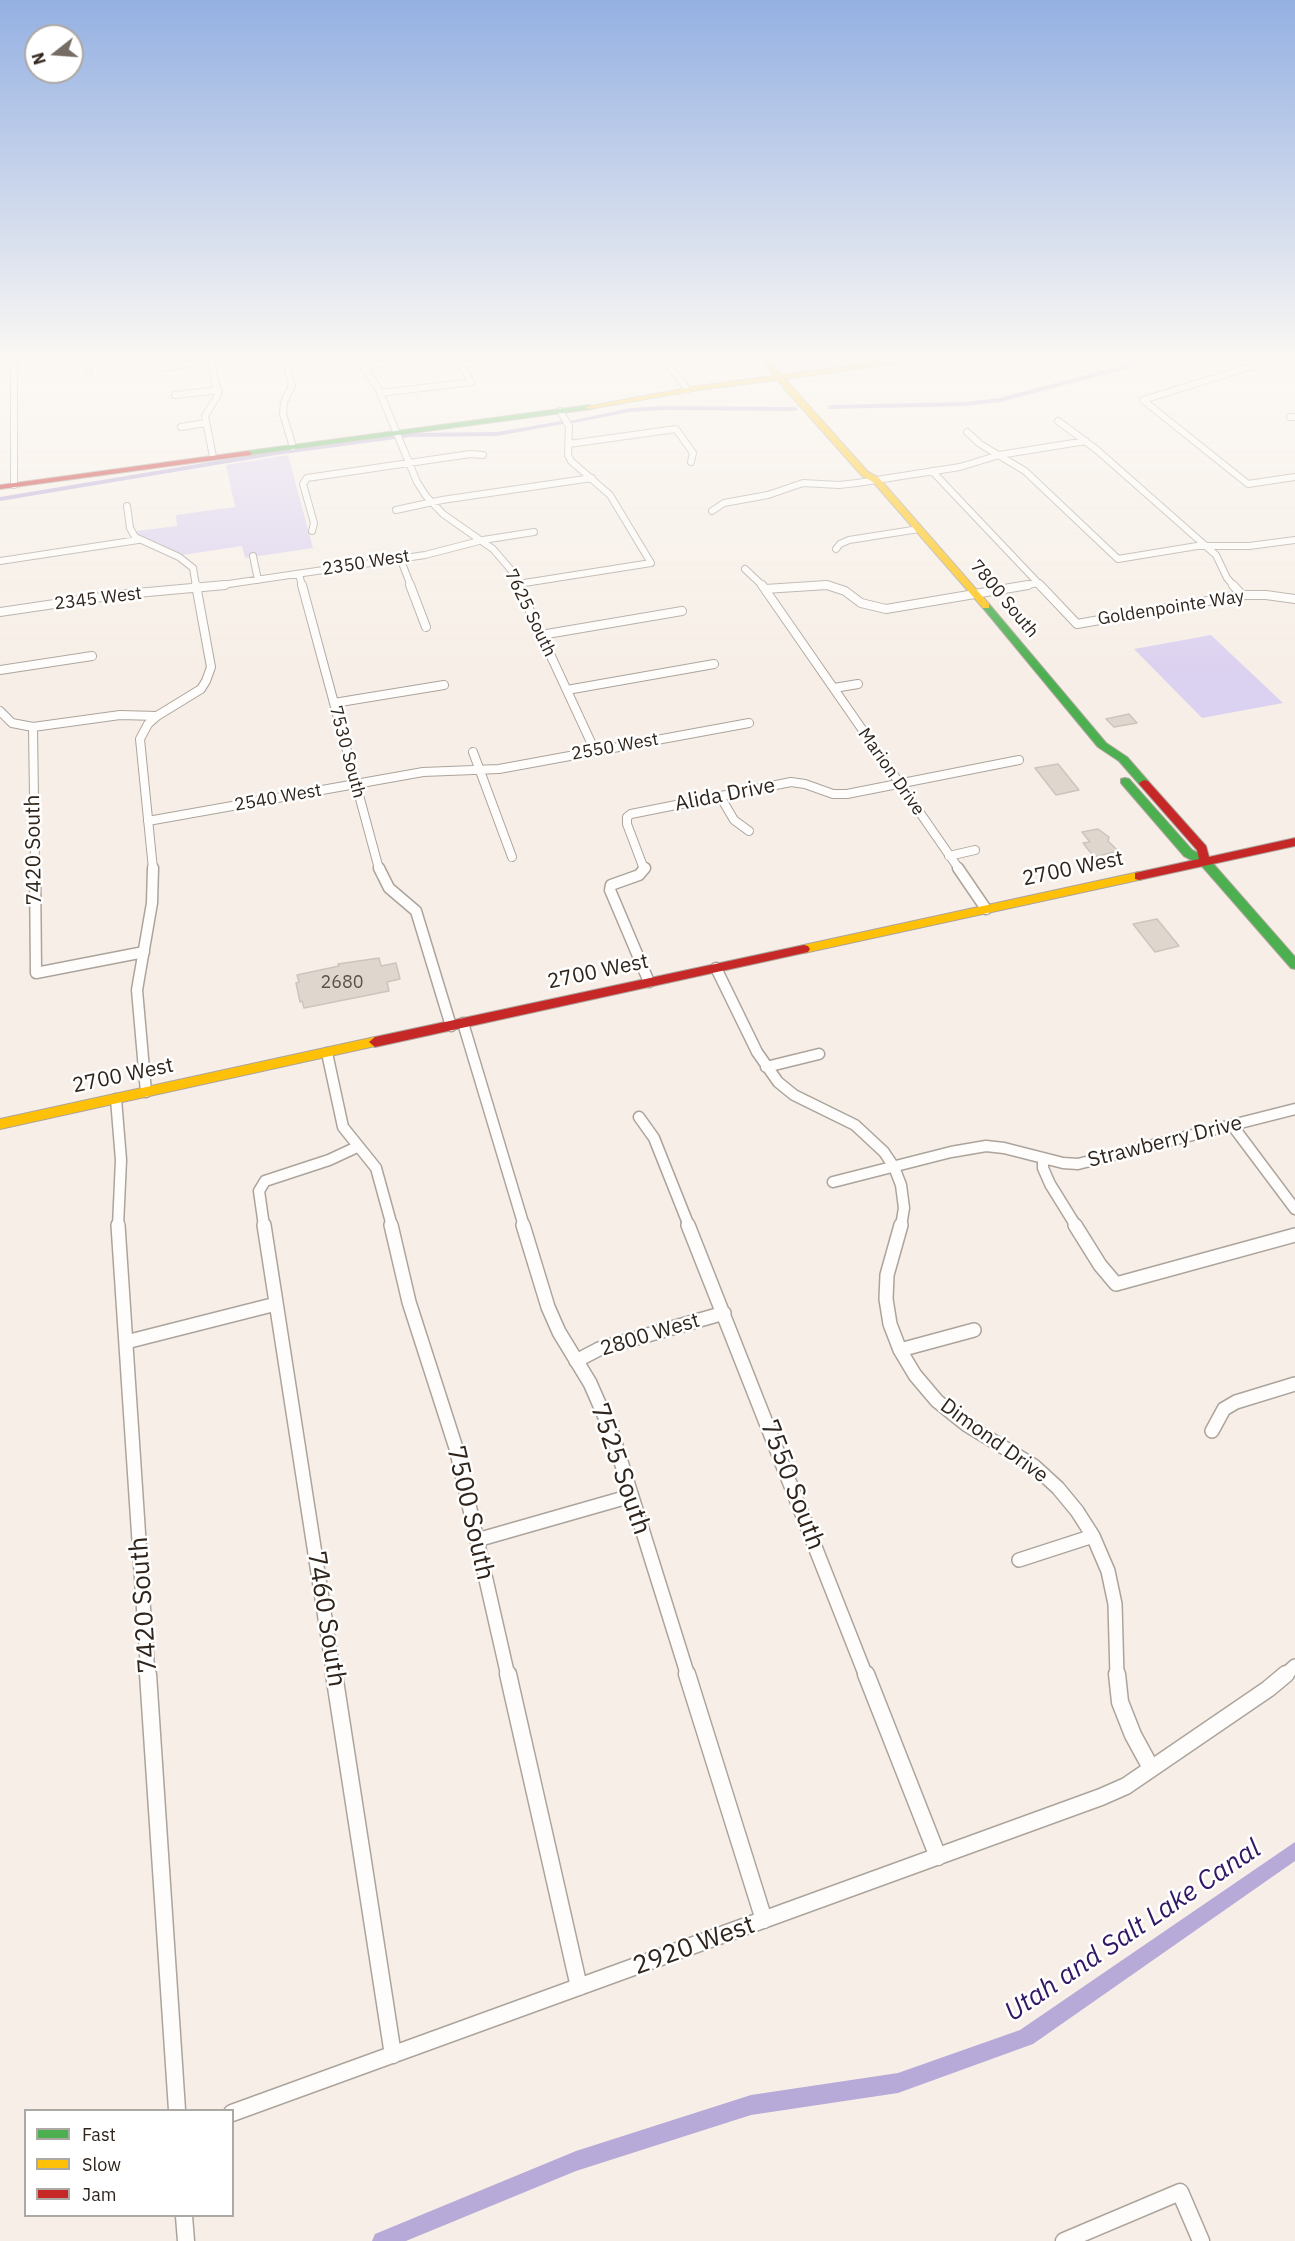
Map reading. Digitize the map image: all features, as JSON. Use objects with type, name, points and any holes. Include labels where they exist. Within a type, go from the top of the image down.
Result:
[{"type":"main road","points":[[0,487],[150,466]]},
{"type":"main road","name":"7800 South","points":[[870,466],[876,472],[876,480],[976,594],[1102,745],[1108,761],[1188,853],[1205,862],[1295,965]]},
{"type":"main road","name":"2700 West","points":[[0,1124],[1295,843]]},
{"type":"street","points":[[15,466],[15,484]]},
{"type":"street","points":[[312,531],[314,523],[303,484],[305,479],[393,466]]},
{"type":"street","name":"7625 South","points":[[411,466],[417,483],[432,503],[443,514],[483,540],[503,559],[518,584],[595,751]]},
{"type":"street","points":[[518,584],[651,563],[610,495],[576,466]]},
{"type":"street","points":[[712,511],[724,503],[768,495],[803,483],[839,485],[969,466]]},
{"type":"street","points":[[1016,466],[1030,474],[1118,559],[1205,545],[1249,546],[1295,540]]},
{"type":"street","points":[[1114,466],[1216,555],[1227,578],[1242,595]]},
{"type":"street","points":[[1225,466],[1248,484],[1295,477]]},
{"type":"street","name":"Goldenpointe Way","points":[[932,471],[1077,624],[1242,595],[1266,595],[1295,599]]},
{"type":"street","points":[[396,510],[592,478]]},
{"type":"street","points":[[127,506],[130,528],[138,540],[187,562],[193,568],[210,667],[206,681],[194,695],[148,723],[140,739],[154,890],[137,1005],[146,1092]]},
{"type":"street","points":[[836,549],[840,544],[849,540],[919,529]]},
{"type":"street","name":"2350 West","points":[[197,589],[439,552],[483,540],[534,532]]},
{"type":"street","points":[[0,561],[138,540]]},
{"type":"street","points":[[253,556],[258,580]]},
{"type":"street","points":[[400,558],[426,627]]},
{"type":"street","name":"Marion Drive","points":[[745,569],[755,576],[765,589],[986,909]]},
{"type":"street","name":"7530 South","points":[[299,573],[384,881],[412,906],[419,917]]},
{"type":"street","points":[[765,589],[827,585],[845,591],[861,603],[886,609],[1039,583]]},
{"type":"street","name":"2345 West","points":[[0,612],[115,595],[197,589]]},
{"type":"street","points":[[886,609],[888,619]]},
{"type":"street","points":[[541,635],[682,611]]},
{"type":"street","points":[[0,670],[92,656]]},
{"type":"street","points":[[567,690],[714,664]]},
{"type":"street","points":[[334,703],[444,684]]},
{"type":"street","points":[[834,688],[858,684]]},
{"type":"street","points":[[0,711],[12,723],[33,727],[120,715],[157,716]]},
{"type":"street","name":"2550 West","points":[[480,771],[749,723]]},
{"type":"street","name":"7420 South","points":[[33,727],[36,973],[144,952]]},
{"type":"street","points":[[473,752],[512,857]]},
{"type":"street","name":"Alida Drive","points":[[649,982],[610,890],[616,882],[639,875],[645,868],[626,820],[634,812],[791,782],[840,794],[1020,760]]},
{"type":"street","name":"2540 West","points":[[148,821],[423,772],[480,771]]},
{"type":"street","points":[[720,796],[734,820],[749,831]]},
{"type":"street","points":[[949,856],[975,850]]},
{"type":"street","name":"7525 South","points":[[419,917],[457,1024],[548,1307],[559,1332],[602,1407],[632,1496],[764,1920]]},
{"type":"street","name":"Dimond Drive","points":[[716,968],[765,1067],[794,1095],[855,1125],[884,1152],[894,1167],[901,1185],[904,1208],[900,1232],[887,1275],[886,1299],[890,1324],[900,1350],[915,1374],[937,1401],[967,1425],[1034,1466],[1058,1488],[1077,1511],[1093,1536],[1108,1571],[1115,1604],[1116,1668],[1120,1702],[1133,1735],[1151,1768]]},
{"type":"street","name":"7500 South","points":[[327,1053],[343,1127],[376,1168],[382,1184],[409,1302],[456,1448],[579,1987]]},
{"type":"street","points":[[765,1067],[819,1054]]},
{"type":"street","name":"7420 South","points":[[116,1099],[121,1160],[118,1219],[177,2109]]},
{"type":"street","name":"Strawberry Drive","points":[[833,1182],[951,1152],[986,1146],[1004,1148],[1063,1163],[1078,1164],[1295,1109]]},
{"type":"street","name":"7550 South","points":[[639,1117],[654,1138],[938,1857]]},
{"type":"street","points":[[1232,1125],[1295,1209]]},
{"type":"street","name":"7460 South","points":[[357,1147],[329,1160],[275,1176],[262,1185],[260,1201],[301,1450],[393,2055]]},
{"type":"street","points":[[1043,1158],[1043,1168],[1050,1184],[1100,1265],[1116,1284],[1295,1235]]},
{"type":"street","points":[[126,1342],[276,1304]]},
{"type":"street","name":"2800 West","points":[[576,1361],[599,1349],[724,1312]]},
{"type":"street","points":[[900,1350],[974,1330]]},
{"type":"street","points":[[1212,1431],[1224,1409],[1236,1402],[1295,1384]]},
{"type":"street","points":[[477,1540],[632,1496]]},
{"type":"street","points":[[1019,1560],[1093,1536]]},
{"type":"street","name":"2920 West","points":[[234,2112],[1101,1797],[1126,1786],[1268,1689],[1295,1666]]},
{"type":"street","points":[[1064,2241],[1180,2192],[1201,2241]]},
{"type":"street","points":[[184,2217],[186,2241]]},
{"type":"shaded area","points":[[226,466],[291,466],[313,548],[245,558],[242,546],[182,555],[141,537],[136,531],[177,526],[176,515],[235,507]]},
{"type":"shaded area","points":[[1211,635],[1283,703],[1202,718],[1134,649]]},
{"type":"building","points":[[1129,714],[1137,723],[1114,727],[1106,719]]},
{"type":"building","points":[[1058,764],[1079,790],[1056,795],[1035,768]]},
{"type":"building","points":[[1098,829],[1109,837],[1108,841],[1118,851],[1094,857],[1083,843],[1090,842],[1082,832]]},
{"type":"building","points":[[1157,919],[1179,946],[1155,952],[1133,924]]},
{"type":"building","points":[[379,958],[381,966],[396,963],[400,979],[387,982],[389,991],[304,1008],[302,1001],[300,1002],[296,983],[299,982],[297,975],[339,966],[338,964]]},
{"type":"waterway","points":[[0,499],[201,466]]},
{"type":"waterway","name":"Utah and Salt Lake Canal","points":[[382,2241],[576,2161],[751,2105],[898,2083],[1026,2037],[1295,1851]]},
{"type":"traffic: fast","points":[[986,606],[1102,745],[1123,759],[1144,783]]},
{"type":"traffic: fast","points":[[1125,781],[1188,853],[1205,862],[1295,965]]},
{"type":"traffic: slow","points":[[858,466],[865,474],[876,480],[986,606]]},
{"type":"traffic: slow","points":[[804,949],[1139,876]]},
{"type":"traffic: slow","points":[[0,1124],[375,1042]]},
{"type":"traffic: jam","points":[[0,487],[156,466]]},
{"type":"traffic: jam","points":[[1144,783],[1202,849],[1205,862]]},
{"type":"traffic: jam","points":[[1139,876],[1295,842]]},
{"type":"traffic: jam","points":[[375,1042],[804,949]]}]
